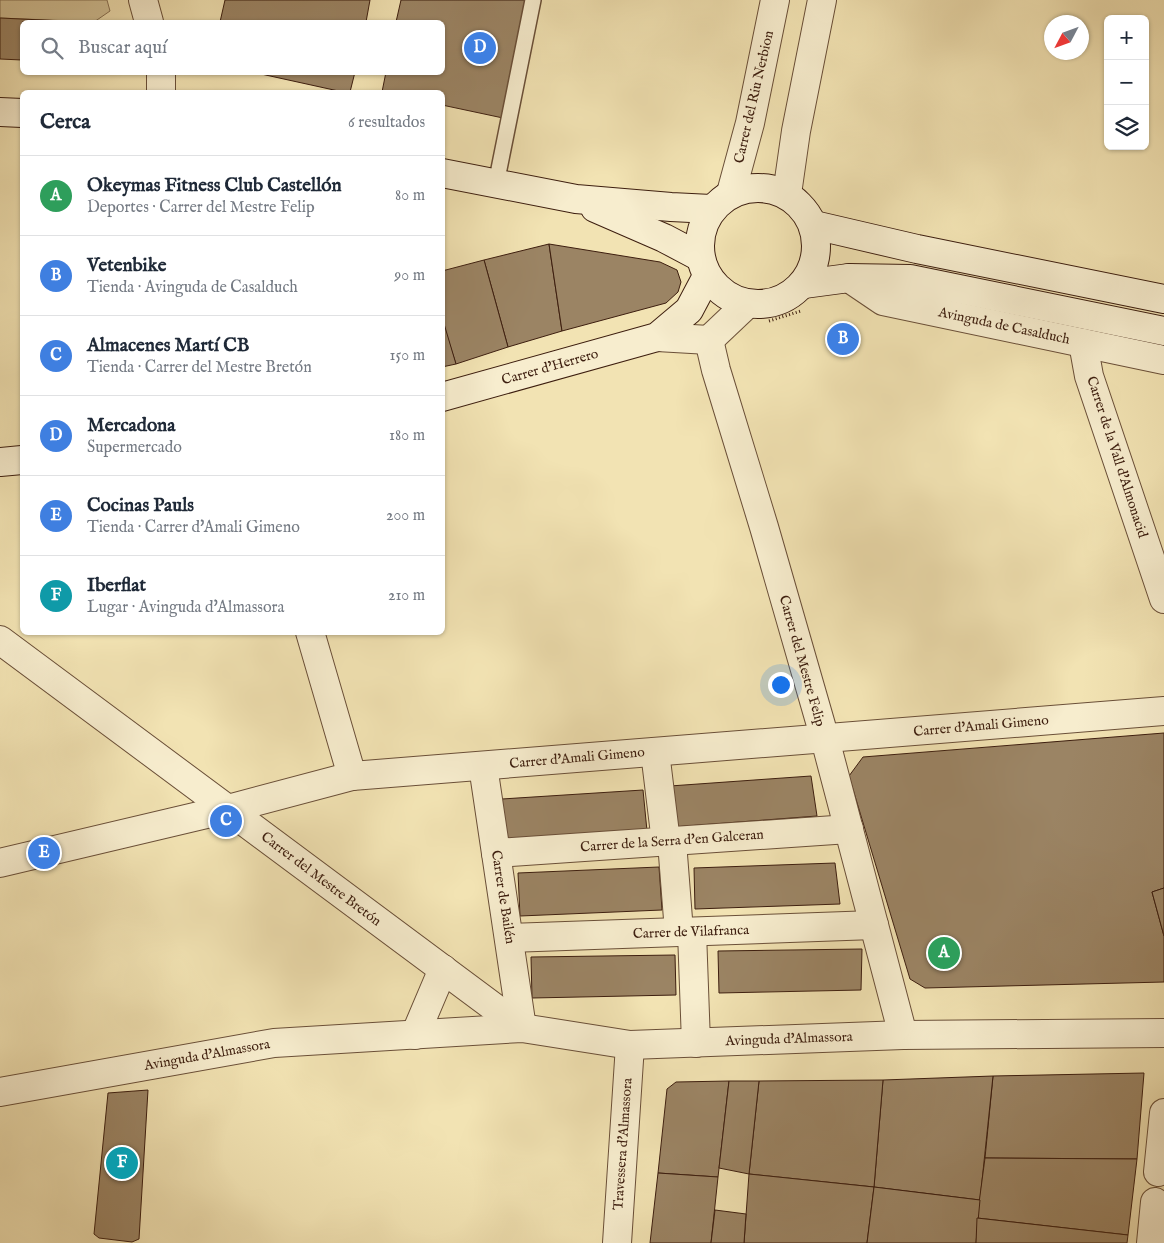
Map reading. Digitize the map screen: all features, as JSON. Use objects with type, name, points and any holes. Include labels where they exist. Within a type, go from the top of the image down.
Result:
[{"type":"street","points":[[143,0],[148,20]]},
{"type":"street","name":"Carrer del Riu Nerbion","points":[[721,201],[750,123],[775,0]]},
{"type":"street","points":[[787,194],[796,131],[822,0]]},
{"type":"street","points":[[160,90],[161,75]]},
{"type":"street","points":[[0,112],[20,113]]},
{"type":"street","points":[[445,174],[576,199],[671,207],[721,201],[759,186],[787,194],[803,207],[814,225],[817,256],[804,284],[779,302],[709,340]]},
{"type":"street","points":[[576,199],[664,238],[704,267],[724,295],[757,313]]},
{"type":"street","points":[[704,267],[700,232],[721,201]]},
{"type":"street","points":[[814,225],[917,249],[1164,299]]},
{"type":"street","name":"Carrer d'Herrero","points":[[657,337],[690,310],[704,267]]},
{"type":"street","name":"Avinguda de Casalduch","points":[[804,284],[849,278],[910,279],[1164,331]]},
{"type":"street","name":"Avinguda de Casalduch","points":[[849,278],[883,301],[1164,360]]},
{"type":"street","points":[[1127,292],[1164,287]]},
{"type":"street","name":"Carrer d'Herrero","points":[[445,396],[657,337],[709,340]]},
{"type":"street","name":"Carrer del Mestre Felip","points":[[709,340],[716,370],[764,527],[825,739],[903,1035]]},
{"type":"street","name":"Carrer de la Vall d'Almonacid","points":[[1083,343],[1089,376],[1164,599]]},
{"type":"street","points":[[0,462],[20,460]]},
{"type":"street","points":[[311,635],[352,776]]},
{"type":"street","name":"Carrer del Mestre Bretón","points":[[0,640],[522,1028]]},
{"type":"street","name":"Carrer d'Amali Gimeno","points":[[0,863],[228,809],[352,776],[1164,711]]},
{"type":"street","points":[[655,752],[686,932],[696,1043]]},
{"type":"street","name":"Carrer de Bailén","points":[[483,766],[522,1028]]},
{"type":"street","name":"Carrer de la Serra d'en Galceran","points":[[496,853],[849,829]]},
{"type":"street","name":"Carrer de Vilafranca","points":[[509,938],[874,926]]},
{"type":"street","points":[[415,1035],[443,969]]},
{"type":"street","name":"Avinguda d'Almassora","points":[[0,1092],[274,1043],[522,1028],[630,1045],[903,1035],[1164,1033]]},
{"type":"street","name":"Travessera d'Almassora","points":[[617,1243],[630,1045]]},
{"type":"street","points":[[1158,1172],[1164,1113]]},
{"type":"street","points":[[1151,1243],[1155,1202]]},
{"type":"lane","points":[[496,184],[533,0]]},
{"type":"path","points":[[757,313],[802,311]]},
{"type":"shaded area","points":[[0,0],[107,0],[110,11],[97,20],[0,18]]},
{"type":"building","points":[[225,0],[370,0],[366,20],[220,20]]},
{"type":"building","points":[[401,0],[527,0],[503,118],[445,106],[445,90],[382,90],[385,75],[445,75],[445,20],[396,20]]},
{"type":"building","points":[[0,18],[42,20],[20,20],[20,60],[0,59]]},
{"type":"building","points":[[266,75],[354,75],[350,90],[334,90]]},
{"type":"building","points":[[549,244],[562,331],[508,347],[484,260]]},
{"type":"building","points":[[549,244],[660,262],[677,270],[681,282],[678,292],[666,303],[562,331]]},
{"type":"building","points":[[484,260],[508,347],[456,364],[445,330],[445,270]]},
{"type":"building","points":[[445,327],[456,364],[445,366]]},
{"type":"building","points":[[1164,733],[1164,888],[1152,892],[1164,936],[1164,982],[925,988],[910,979],[849,776],[863,757]]},
{"type":"building","points":[[811,776],[817,816],[674,827],[670,786]]},
{"type":"building","points":[[643,790],[647,831],[506,841],[502,799]]},
{"type":"building","points":[[835,863],[840,904],[695,909],[694,868]]},
{"type":"building","points":[[659,867],[662,910],[520,916],[518,873]]},
{"type":"building","points":[[1164,888],[1164,936],[1152,892]]},
{"type":"building","points":[[862,949],[861,990],[719,993],[718,951]]},
{"type":"building","points":[[675,955],[676,995],[532,998],[531,957]]},
{"type":"building","points":[[1144,1073],[1137,1159],[985,1158],[993,1076]]},
{"type":"building","points":[[993,1076],[980,1200],[874,1187],[883,1080]]},
{"type":"building","points":[[883,1080],[874,1187],[749,1174],[759,1081]]},
{"type":"building","points":[[729,1081],[718,1177],[658,1173],[667,1089],[676,1082]]},
{"type":"building","points":[[729,1081],[759,1081],[749,1174],[719,1168]]},
{"type":"building","points":[[148,1090],[139,1239],[132,1242],[99,1238],[94,1234],[108,1093]]},
{"type":"building","points":[[985,1158],[1137,1159],[1128,1235],[977,1218]]},
{"type":"building","points":[[658,1173],[718,1177],[711,1243],[650,1243]]},
{"type":"building","points":[[749,1174],[874,1187],[867,1243],[744,1243]]},
{"type":"building","points":[[874,1187],[980,1200],[976,1243],[867,1243]]},
{"type":"building","points":[[715,1210],[746,1214],[744,1243],[711,1243]]},
{"type":"building","points":[[977,1218],[1128,1235],[1127,1243],[976,1243]]},
{"type":"place","name":"Mercadona","points":[[480,48]]},
{"type":"place","name":"Vetenbike","points":[[843,339]]},
{"type":"place","name":"Almacenes Martí CB","points":[[226,821]]},
{"type":"place","name":"Cocinas Pauls","points":[[44,853]]},
{"type":"place","name":"Okeymas Fitness Club Castellón","points":[[944,953]]},
{"type":"place","name":"Iberflat","points":[[122,1163]]}]
